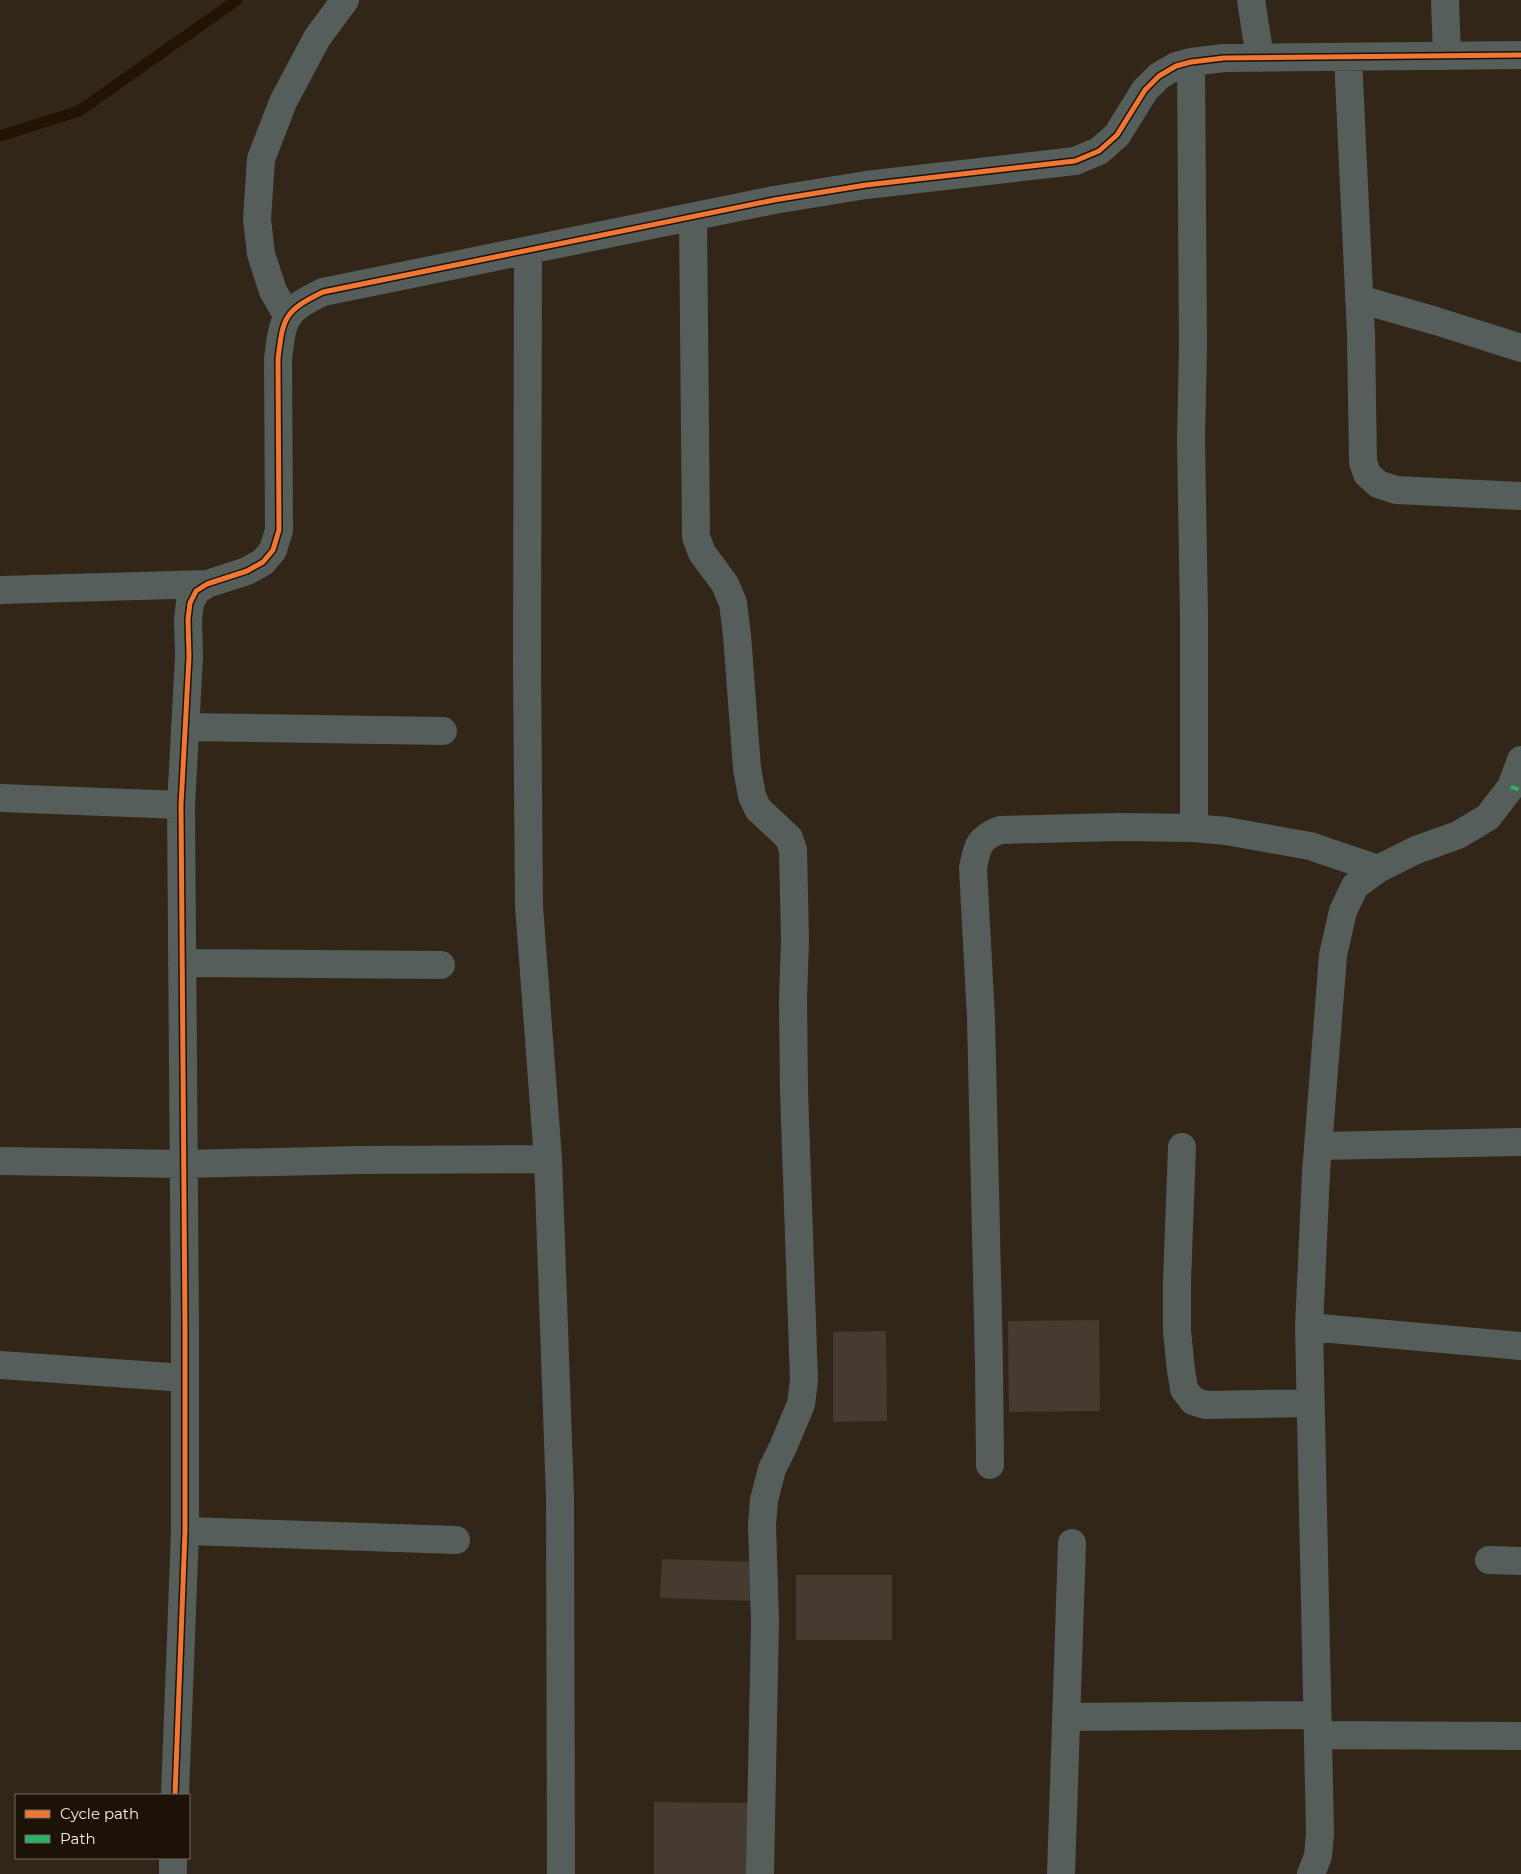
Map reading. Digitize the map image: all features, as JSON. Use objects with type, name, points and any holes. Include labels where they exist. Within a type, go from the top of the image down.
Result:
[{"type":"street","points":[[287,315],[273,291],[261,254],[257,219],[261,159],[283,102],[313,46],[345,0]]},
{"type":"street","points":[[1251,0],[1260,58]]},
{"type":"street","points":[[1445,0],[1448,56]]},
{"type":"street","points":[[175,1794],[185,1531],[181,805],[189,657],[188,619],[190,602],[196,591],[207,584],[247,571],[263,562],[273,550],[279,530],[278,359],[281,336],[287,315],[302,302],[323,292],[774,200],[866,185],[1075,161],[1099,151],[1118,135],[1145,90],[1159,76],[1176,66],[1191,62],[1224,58],[1521,55]]},
{"type":"street","points":[[1348,56],[1359,299],[1362,443],[1363,462],[1367,474],[1378,484],[1396,490],[1521,496]]},
{"type":"street","points":[[1191,62],[1194,828]]},
{"type":"street","points":[[693,217],[696,537],[702,553],[725,584],[732,603],[737,635],[747,768],[752,796],[758,809],[789,838],[793,850],[795,879],[794,1091],[804,1380],[801,1404],[784,1447],[772,1470],[764,1500],[762,1525],[765,1621],[760,1874]]},
{"type":"street","points":[[528,251],[527,666],[529,906],[548,1159],[560,1497],[561,1874]]},
{"type":"street","points":[[1359,299],[1521,348]]},
{"type":"street","points":[[0,590],[207,584]]},
{"type":"street","points":[[185,727],[443,731]]},
{"type":"street","points":[[1311,1874],[1318,1856],[1320,1833],[1309,1327],[1318,1146],[1333,955],[1343,911],[1355,886],[1378,869],[1416,850],[1458,835],[1488,817],[1511,787],[1521,760]]},
{"type":"street","points":[[0,798],[181,805]]},
{"type":"street","points":[[990,1466],[981,1018],[973,868],[976,847],[987,835],[1000,830],[1102,827],[1194,828],[1226,831],[1310,846],[1378,869]]},
{"type":"street","points":[[182,963],[441,965]]},
{"type":"street","points":[[1318,1146],[1521,1142]]},
{"type":"street","points":[[1182,1147],[1177,1331],[1184,1390],[1193,1401],[1206,1405],[1310,1403]]},
{"type":"street","points":[[0,1161],[183,1164],[360,1160],[548,1159]]},
{"type":"street","points":[[1309,1327],[1521,1346]]},
{"type":"street","points":[[0,1364],[185,1378]]},
{"type":"street","points":[[185,1531],[456,1540]]},
{"type":"street","points":[[1061,1874],[1072,1543]]},
{"type":"street","points":[[1490,1560],[1521,1561]]},
{"type":"street","points":[[1066,1717],[1318,1725],[1521,1736]]},
{"type":"street","points":[[172,1874],[173,1859]]},
{"type":"building","points":[[1099,1320],[1100,1411],[1009,1412],[1008,1321]]},
{"type":"building","points":[[886,1331],[887,1421],[833,1422],[833,1332]]},
{"type":"building","points":[[662,1559],[758,1562],[756,1601],[660,1598]]},
{"type":"building","points":[[796,1575],[892,1575],[892,1640],[796,1640]]},
{"type":"building","points":[[654,1802],[751,1803],[751,1874],[654,1874]]},
{"type":"waterway","points":[[0,136],[79,111],[237,0]]},
{"type":"marked path","points":[[1511,787],[1521,790]]},
{"type":"cycle path","points":[[175,1794],[185,1531],[181,805],[189,657],[188,619],[190,603],[196,591],[207,584],[247,571],[263,562],[273,550],[279,530],[278,359],[284,324],[293,310],[323,292],[774,200],[866,185],[1075,161],[1099,151],[1117,135],[1145,90],[1159,76],[1176,66],[1191,62],[1224,58],[1521,55]]}]
